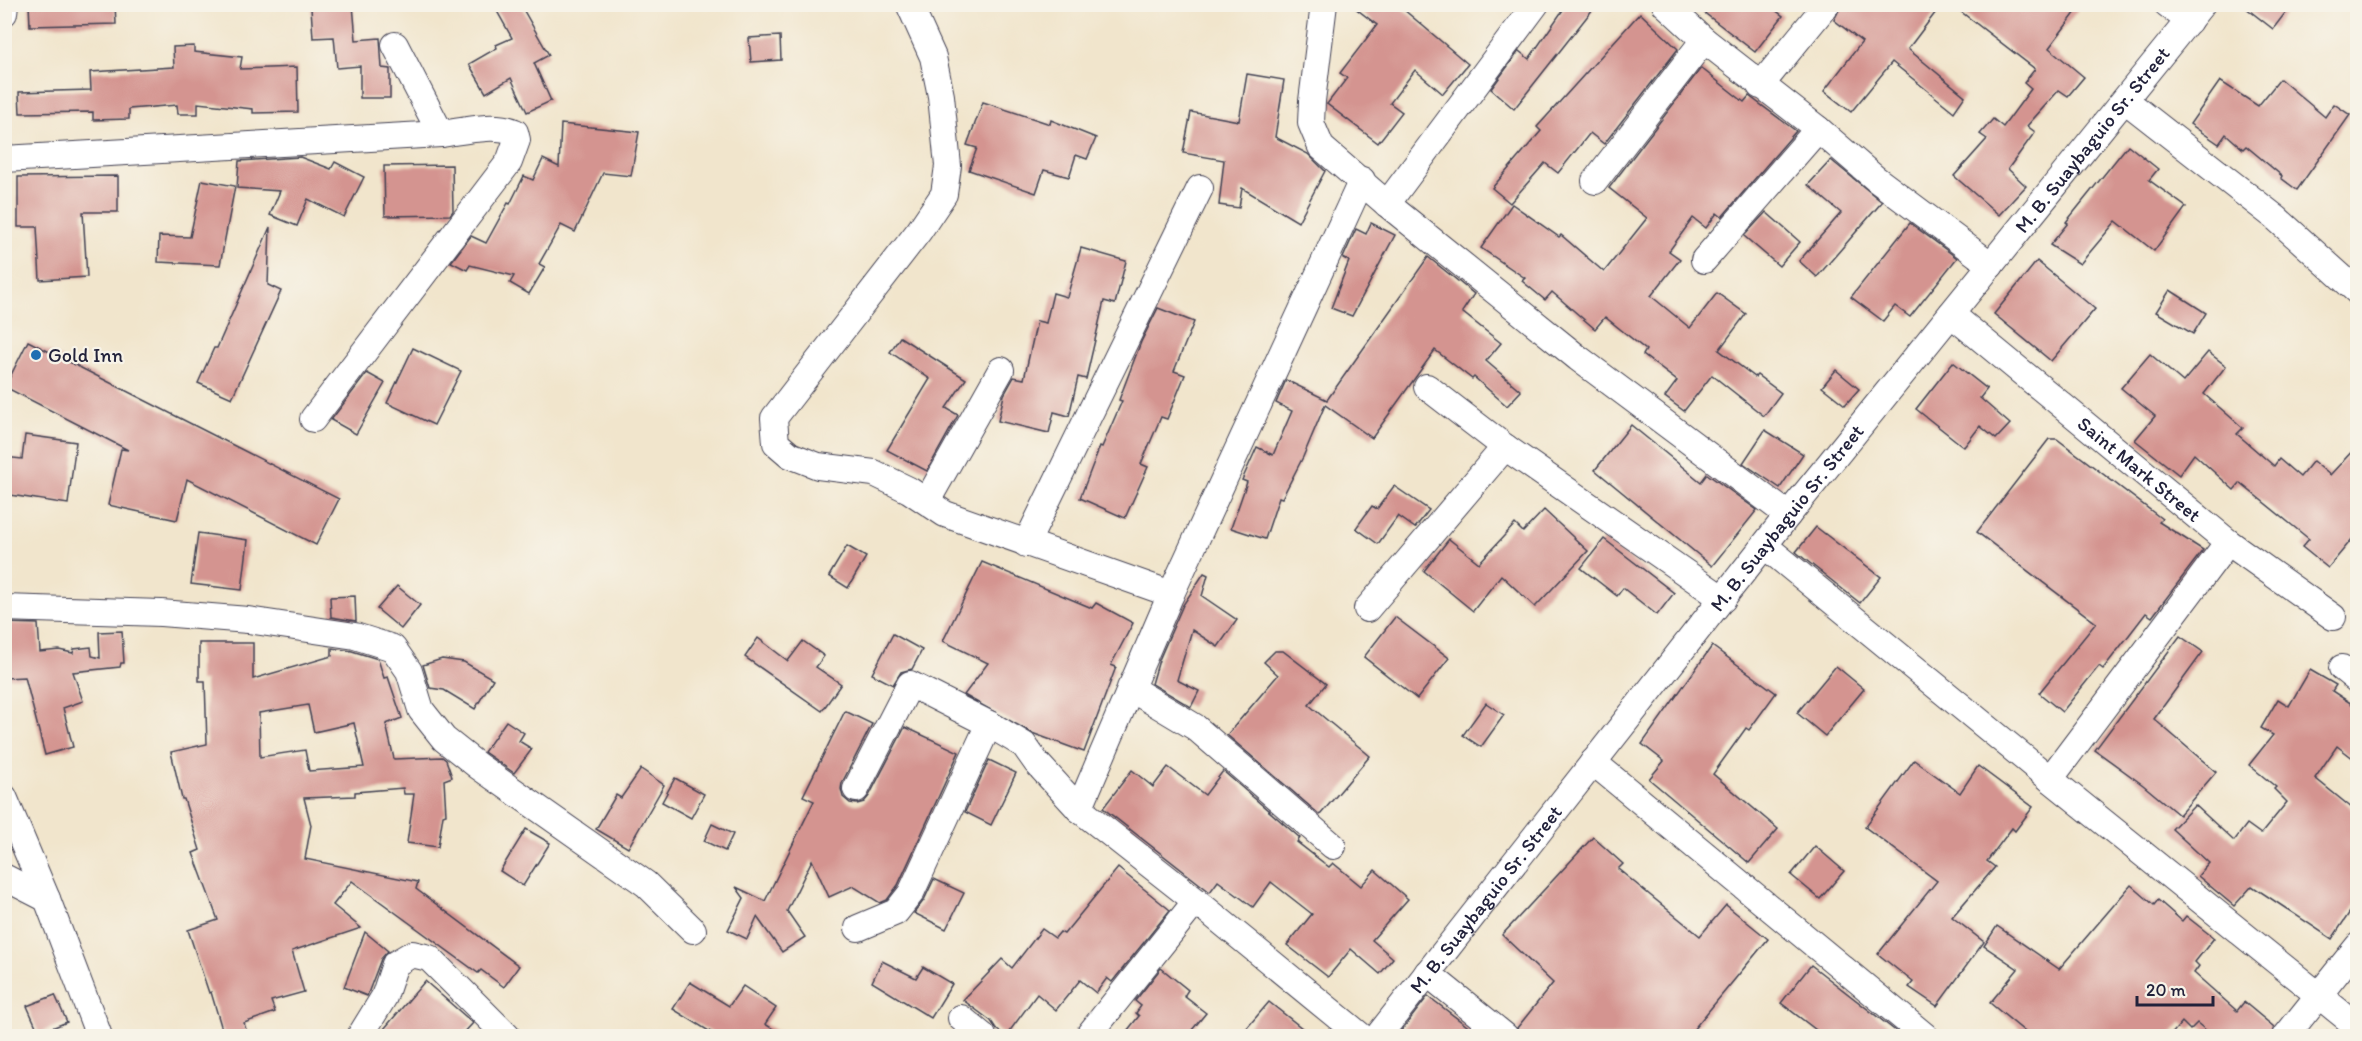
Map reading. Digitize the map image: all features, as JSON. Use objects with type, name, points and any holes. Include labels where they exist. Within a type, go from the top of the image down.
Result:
[{"type":"street","points":[[4,13],[5,4]]},
{"type":"street","points":[[909,4],[933,57],[941,96],[948,166],[944,194],[919,231],[774,418],[776,443],[790,455],[818,466],[874,473],[927,501],[945,514],[1171,594]]},
{"type":"street","points":[[1324,4],[1311,123],[1322,147],[1387,204],[1578,358],[1788,515]]},
{"type":"street","points":[[1387,204],[1536,4]]},
{"type":"street","points":[[1665,4],[1760,86],[1991,266]]},
{"type":"street","points":[[1760,86],[1827,4]]},
{"type":"street","points":[[2167,4],[2196,13]]},
{"type":"street","name":"M. B. Suaybaguio Sr. Street","points":[[1378,1036],[1788,515],[2196,13]]},
{"type":"street","points":[[1594,181],[1704,40]]},
{"type":"street","points":[[395,45],[441,134]]},
{"type":"street","points":[[2125,100],[2276,218],[2358,292]]},
{"type":"street","points":[[4,159],[507,129],[515,132],[517,140],[509,162],[313,419]]},
{"type":"street","points":[[1704,260],[1818,129]]},
{"type":"street","points":[[1079,809],[1171,594],[1362,180]]},
{"type":"street","points":[[1026,544],[1200,188]]},
{"type":"street","name":"Saint Mark Street","points":[[1951,315],[2228,543],[2332,618]]},
{"type":"street","points":[[927,501],[1001,370]]},
{"type":"street","points":[[1426,387],[1505,447],[1723,599]]},
{"type":"street","points":[[1367,609],[1505,447]]},
{"type":"street","points":[[2050,779],[2228,543]]},
{"type":"street","points":[[1765,546],[2358,1027]]},
{"type":"street","points":[[4,608],[161,613],[248,620],[355,636],[393,648],[409,671],[421,710],[444,739],[478,766],[646,884],[693,930]]},
{"type":"street","points":[[856,789],[910,684],[989,724],[1024,745],[1036,762],[1079,809],[1361,1036]]},
{"type":"street","points":[[1131,688],[1195,728],[1333,846]]},
{"type":"street","points":[[858,928],[896,912],[910,893],[989,724]]},
{"type":"street","points":[[1593,762],[1924,1036]]},
{"type":"street","points":[[4,797],[47,899],[99,1036]]},
{"type":"street","points":[[7,882],[47,899]]},
{"type":"street","points":[[1088,1036],[1196,901]]},
{"type":"street","points":[[2286,1036],[2358,946]]},
{"type":"street","points":[[360,1036],[384,997],[395,964],[412,954],[429,958],[507,1036]]},
{"type":"street","points":[[1426,973],[1505,1036]]},
{"type":"street","points":[[961,1018],[983,1036]]},
{"type":"building","points":[[29,4],[115,4],[116,24],[30,26]]},
{"type":"building","points":[[493,4],[520,4],[549,55],[534,63],[551,101],[527,112],[511,78],[486,93],[469,64],[497,48],[496,45],[512,38]]},
{"type":"building","points":[[1350,4],[1397,4],[1468,64],[1443,94],[1415,70],[1390,103],[1402,112],[1378,143],[1327,104],[1347,78],[1340,73],[1377,25]]},
{"type":"building","points":[[1567,4],[1597,4],[1514,109],[1491,89],[1519,51],[1529,59]]},
{"type":"building","points":[[1693,4],[1767,4],[1783,16],[1755,52]]},
{"type":"building","points":[[1842,4],[1942,4],[1908,49],[1965,96],[1954,112],[1892,62],[1851,112],[1824,91],[1862,42],[1834,20]]},
{"type":"building","points":[[1951,4],[2082,4],[2049,48],[2084,77],[2068,96],[2059,90],[2027,126],[2035,132],[2008,169],[2026,186],[1999,215],[1954,176],[1987,139],[1980,134],[1993,119],[2003,127],[2031,89],[2024,83],[2035,69]]},
{"type":"building","points":[[2241,4],[2292,4],[2273,29]]},
{"type":"building","points":[[353,5],[356,40],[380,38],[382,68],[390,69],[390,98],[360,98],[360,66],[337,68],[334,37],[313,38],[311,8]]},
{"type":"building","points":[[1640,13],[1678,49],[1604,144],[1590,133],[1558,173],[1545,163],[1510,203],[1492,188],[1541,131],[1537,127]]},
{"type":"building","points":[[780,36],[781,60],[751,62],[749,38]]},
{"type":"building","points":[[194,46],[194,52],[242,57],[240,69],[297,67],[298,112],[253,113],[253,109],[198,103],[198,114],[178,114],[177,105],[129,109],[129,119],[93,120],[93,112],[20,113],[19,92],[91,90],[90,72],[174,67],[173,47]]},
{"type":"building","points":[[1701,68],[1744,102],[1749,96],[1796,131],[1722,217],[1717,213],[1706,228],[1693,218],[1669,251],[1680,259],[1651,296],[1690,328],[1717,293],[1746,314],[1719,350],[1781,393],[1764,416],[1712,375],[1684,411],[1665,397],[1677,381],[1643,355],[1646,350],[1605,317],[1595,329],[1552,292],[1545,300],[1522,281],[1525,278],[1481,248],[1512,204],[1559,237],[1561,235],[1604,272],[1647,218],[1609,188]]},
{"type":"building","points":[[1247,74],[1284,80],[1275,137],[1308,154],[1325,171],[1298,222],[1242,188],[1239,208],[1219,205],[1224,160],[1183,153],[1191,112],[1239,121]]},
{"type":"building","points":[[2280,79],[2325,117],[2334,104],[2350,115],[2297,190],[2246,146],[2243,149],[2226,134],[2219,144],[2190,124],[2220,81],[2258,106]]},
{"type":"building","points":[[983,102],[1050,124],[1051,120],[1096,138],[1087,159],[1076,155],[1069,177],[1044,170],[1036,193],[969,170],[977,148],[967,145]]},
{"type":"building","points":[[561,124],[639,132],[631,176],[603,173],[575,232],[561,225],[539,264],[545,267],[529,294],[510,283],[514,276],[470,265],[467,270],[451,262],[471,236],[486,243],[524,176],[533,180],[543,159],[559,167]]},
{"type":"building","points":[[2128,145],[2158,169],[2149,180],[2186,207],[2154,251],[2116,221],[2080,264],[2050,245]]},
{"type":"building","points":[[300,157],[331,169],[335,162],[364,177],[344,217],[308,199],[297,226],[270,215],[280,191],[237,188],[239,161]]},
{"type":"building","points":[[1831,160],[1882,202],[1817,277],[1799,261],[1841,213],[1808,185]]},
{"type":"building","points":[[452,165],[453,211],[450,215],[385,216],[384,166]]},
{"type":"building","points":[[118,176],[118,212],[83,212],[87,277],[40,280],[37,227],[18,227],[18,177]]},
{"type":"building","points":[[202,180],[235,186],[220,265],[158,262],[159,236],[190,237]]},
{"type":"building","points":[[1766,212],[1800,242],[1779,266],[1744,236]]},
{"type":"building","points":[[1371,223],[1395,235],[1352,316],[1331,308],[1349,261],[1343,258],[1356,229],[1366,234]]},
{"type":"building","points":[[1910,223],[1957,258],[1910,317],[1895,306],[1883,321],[1851,297]]},
{"type":"building","points":[[270,227],[268,285],[281,291],[232,398],[198,383],[214,348],[217,348]]},
{"type":"building","points":[[1081,248],[1126,261],[1115,304],[1104,301],[1086,379],[1078,377],[1069,416],[1054,412],[1049,433],[998,421],[1004,395],[1014,377],[1024,379],[1037,321],[1046,323],[1053,293],[1067,297]]},
{"type":"building","points":[[1428,257],[1474,294],[1462,312],[1501,343],[1486,361],[1521,391],[1507,406],[1474,377],[1472,379],[1435,350],[1372,438],[1325,405],[1303,457],[1282,498],[1279,497],[1265,539],[1231,528],[1247,482],[1242,480],[1257,447],[1273,455],[1292,411],[1276,403],[1286,380],[1327,400]]},
{"type":"building","points":[[2037,261],[2095,309],[2051,361],[1994,314]]},
{"type":"building","points":[[2170,290],[2206,313],[2193,334],[2156,312]]},
{"type":"building","points":[[1158,308],[1194,322],[1174,371],[1185,375],[1167,419],[1161,417],[1141,464],[1148,467],[1125,518],[1080,498],[1100,446],[1102,447],[1122,401],[1119,400],[1141,342]]},
{"type":"building","points":[[900,337],[966,379],[946,408],[958,415],[927,471],[887,450],[930,379],[890,352]]},
{"type":"building","points":[[28,341],[339,499],[316,545],[187,479],[177,520],[108,505],[121,449],[128,450],[5,387]]},
{"type":"building","points":[[413,348],[461,371],[434,425],[387,403]]},
{"type":"building","points":[[2208,352],[2226,366],[2204,394],[2243,428],[2237,434],[2274,466],[2279,459],[2300,477],[2313,461],[2330,475],[2358,445],[2358,532],[2328,568],[2302,547],[2309,539],[2240,483],[2234,490],[2194,454],[2179,475],[2135,440],[2155,416],[2121,388],[2150,354],[2183,382]]},
{"type":"building","points":[[1953,362],[1987,389],[1980,398],[2010,424],[1996,439],[1980,426],[1964,447],[1916,409]]},
{"type":"building","points":[[1836,370],[1859,389],[1845,405],[1822,387]]},
{"type":"building","points":[[367,373],[385,383],[356,434],[331,420]]},
{"type":"building","points":[[1631,425],[1701,482],[1707,474],[1757,510],[1712,566],[1595,470]]},
{"type":"building","points":[[1765,430],[1803,454],[1780,488],[1743,463]]},
{"type":"building","points":[[25,435],[76,442],[68,504],[4,494],[4,457],[22,459]]},
{"type":"building","points":[[2049,439],[2057,439],[2162,519],[2159,522],[2203,550],[2152,617],[2146,613],[2103,669],[2099,666],[2062,712],[2039,693],[2096,623],[1977,532]]},
{"type":"building","points":[[1394,486],[1429,510],[1415,528],[1398,516],[1378,544],[1356,528],[1372,506],[1377,509]]},
{"type":"building","points":[[1544,510],[1588,551],[1535,607],[1501,575],[1473,611],[1424,571],[1449,539],[1479,563],[1515,524],[1523,532]]},
{"type":"building","points":[[1816,527],[1881,577],[1860,603],[1796,552]]},
{"type":"building","points":[[198,533],[248,540],[242,590],[191,584]]},
{"type":"building","points":[[1604,539],[1674,593],[1657,615],[1623,588],[1617,596],[1581,568]]},
{"type":"building","points":[[847,546],[866,557],[848,588],[829,576]]},
{"type":"building","points":[[982,562],[1092,608],[1096,603],[1133,623],[1111,665],[1116,667],[1084,752],[1032,733],[964,695],[988,663],[943,641]]},
{"type":"building","points":[[1204,573],[1208,575],[1202,596],[1237,620],[1218,647],[1192,630],[1177,680],[1199,691],[1191,707],[1152,684],[1159,660],[1183,605]]},
{"type":"building","points":[[397,586],[420,605],[401,629],[377,609]]},
{"type":"building","points":[[355,596],[356,621],[331,617],[330,597]]},
{"type":"building","points":[[1395,617],[1449,658],[1417,699],[1364,657]]},
{"type":"building","points":[[4,623],[38,624],[40,652],[59,650],[73,653],[74,649],[91,647],[92,656],[100,658],[99,632],[122,631],[124,663],[121,663],[120,667],[73,672],[83,701],[63,708],[73,747],[45,755],[25,677],[4,678]]},
{"type":"building","points":[[893,634],[922,650],[912,669],[901,672],[893,685],[872,674]]},
{"type":"building","points":[[2180,636],[2203,652],[2154,719],[2216,772],[2179,815],[2095,750]]},
{"type":"building","points":[[758,638],[788,661],[803,641],[824,656],[816,667],[841,684],[822,711],[745,657]]},
{"type":"building","points":[[199,643],[253,643],[253,679],[332,656],[332,648],[378,659],[384,678],[388,677],[402,718],[386,724],[394,759],[442,757],[446,760],[452,777],[444,780],[446,814],[443,815],[438,847],[407,843],[414,794],[404,794],[403,788],[355,792],[355,796],[304,798],[311,825],[305,859],[418,882],[416,889],[519,966],[504,987],[481,970],[478,973],[352,881],[333,905],[361,928],[292,951],[304,992],[271,1001],[275,1012],[244,1023],[248,1036],[224,1036],[211,992],[209,993],[188,930],[218,920],[193,853],[200,850],[184,799],[182,799],[171,752],[207,744],[205,681],[199,681]],"holes":[[[308,705],[314,732],[354,723],[364,767],[309,771],[305,750],[260,757],[259,713]]]},
{"type":"building","points":[[1712,646],[1776,693],[1749,730],[1746,728],[1713,774],[1778,829],[1749,863],[1649,779],[1664,761],[1642,744]]},
{"type":"building","points":[[1275,651],[1283,651],[1326,684],[1309,705],[1370,756],[1320,815],[1227,735],[1278,675],[1264,662]]},
{"type":"building","points":[[442,659],[464,662],[493,679],[475,709],[444,690],[430,688],[423,665]]},
{"type":"building","points":[[1836,666],[1864,689],[1825,736],[1797,713]]},
{"type":"building","points":[[2310,670],[2336,685],[2332,691],[2358,708],[2358,762],[2337,746],[2315,778],[2358,813],[2358,900],[2332,939],[2252,886],[2234,906],[2198,876],[2209,863],[2172,829],[2195,805],[2234,841],[2247,824],[2261,834],[2287,802],[2274,789],[2276,787],[2249,765],[2273,735],[2261,728],[2278,699],[2289,706]]},
{"type":"building","points":[[1486,703],[1504,715],[1481,747],[1463,735]]},
{"type":"building","points":[[845,711],[872,724],[842,783],[843,797],[850,803],[864,802],[869,796],[905,727],[959,752],[898,885],[887,900],[880,903],[853,886],[829,897],[812,860],[787,911],[805,937],[782,952],[757,917],[747,939],[728,930],[744,898],[736,887],[765,901],[814,801],[803,796]]},
{"type":"building","points":[[506,721],[524,733],[519,741],[532,749],[514,773],[484,752]]},
{"type":"building","points":[[989,760],[1016,773],[991,825],[965,812]]},
{"type":"building","points":[[1914,760],[1960,793],[1978,766],[2033,807],[2015,831],[2012,828],[1987,861],[1995,867],[1952,917],[1984,942],[1937,1006],[1909,987],[1913,982],[1878,954],[1937,881],[1865,827]]},
{"type":"building","points":[[1168,767],[1205,795],[1223,771],[1300,838],[1297,842],[1329,867],[1333,863],[1361,886],[1375,870],[1408,899],[1372,940],[1393,958],[1380,974],[1351,949],[1328,977],[1287,945],[1312,914],[1271,882],[1253,907],[1218,881],[1210,892],[1103,808],[1132,770],[1153,787]]},
{"type":"building","points":[[641,769],[664,785],[628,848],[596,829],[616,795],[621,798]]},
{"type":"building","points":[[675,778],[704,794],[691,818],[662,802]]},
{"type":"building","points":[[712,824],[733,834],[725,851],[704,841]]},
{"type":"building","points":[[526,829],[550,843],[523,886],[500,871]]},
{"type":"building","points":[[1593,837],[1623,864],[1618,869],[1700,936],[1726,905],[1768,939],[1688,1036],[1520,1036],[1517,1028],[1553,983],[1502,935]]},
{"type":"building","points":[[1815,846],[1844,871],[1820,899],[1791,875]]},
{"type":"building","points":[[1118,868],[1170,910],[1112,982],[1107,978],[1096,993],[1080,980],[1056,1010],[1037,994],[1006,1036],[997,1030],[991,1021],[963,1000],[1002,959],[1012,968],[1042,929],[1055,938],[1060,932],[1064,934]]},
{"type":"building","points":[[934,879],[964,893],[946,929],[914,913],[924,900]]},
{"type":"building","points":[[2131,885],[2154,905],[2158,900],[2182,921],[2186,916],[2214,938],[2195,962],[2199,966],[2194,973],[2237,1011],[2244,1002],[2274,1027],[2271,1036],[2213,1036],[2197,1023],[2190,1030],[2182,1022],[2170,1036],[2030,1036],[1990,1003],[2018,969],[1984,946],[1997,926],[2059,969]]},
{"type":"building","points":[[365,932],[388,951],[381,959],[367,996],[344,987]]},
{"type":"building","points":[[882,961],[916,978],[923,967],[952,984],[931,1018],[872,982]]},
{"type":"building","points":[[1811,965],[1902,1036],[1824,1036],[1781,1003]]},
{"type":"building","points":[[1161,968],[1188,990],[1184,996],[1206,1013],[1187,1036],[1123,1036],[1139,1016],[1136,1013],[1141,1006],[1135,1001]]},
{"type":"building","points":[[425,981],[473,1023],[461,1036],[378,1036]]},
{"type":"building","points":[[690,982],[729,1006],[743,986],[776,1008],[765,1024],[784,1036],[717,1036],[673,1009]]},
{"type":"building","points":[[55,995],[67,1022],[39,1033],[27,1006]]},
{"type":"building","points":[[1428,996],[1480,1036],[1397,1036]]},
{"type":"building","points":[[1269,1002],[1312,1036],[1240,1036]]},
{"type":"place","name":"Gold Inn","points":[[36,355]]}]
